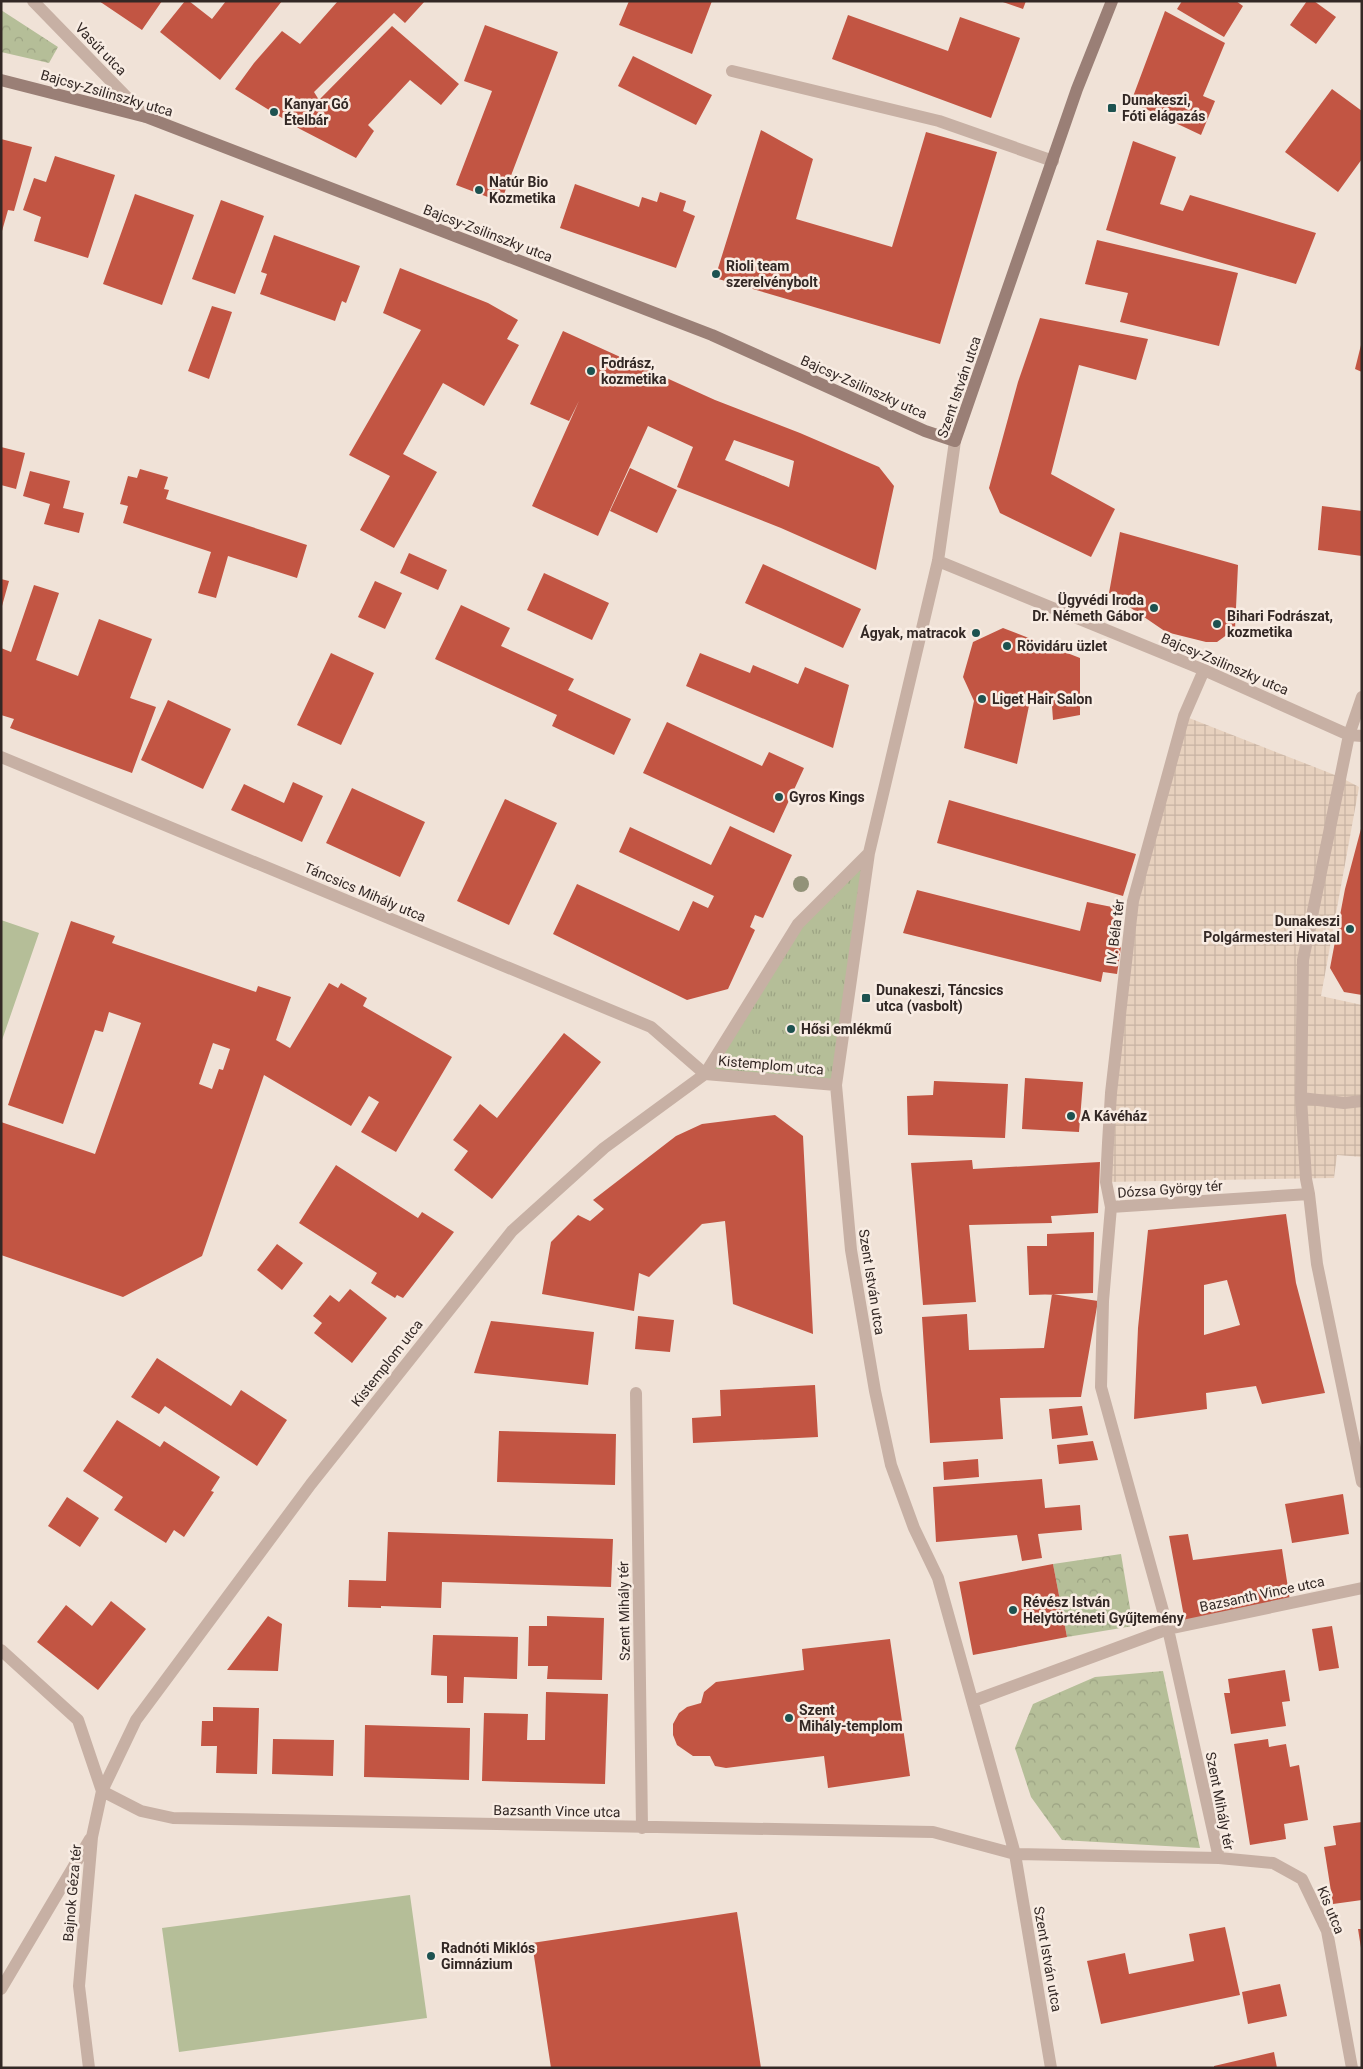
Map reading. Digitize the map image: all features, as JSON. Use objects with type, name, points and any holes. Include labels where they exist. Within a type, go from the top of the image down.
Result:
[{"type":"main road","name":"Szent István utca","points":[[955,442],[1077,89],[1112,1]]},
{"type":"main road","name":"Bajcsy-Zsilinszky utca","points":[[1,80],[146,117],[712,335],[925,431],[955,442]]},
{"type":"street","name":"Vasút utca","points":[[33,1],[146,117]]},
{"type":"street","points":[[732,71],[939,121],[1053,161]]},
{"type":"street","name":"Szent István utca","points":[[955,442],[938,561],[869,853],[836,1086],[851,1250],[875,1391],[891,1465],[914,1528],[938,1578],[973,1701]]},
{"type":"street","name":"Bajcsy-Zsilinszky utca","points":[[938,561],[1204,670],[1356,735]]},
{"type":"street","name":"IV. Béla tér","points":[[1111,1207],[1106,1182],[1111,1094],[1133,901],[1184,716],[1204,670]]},
{"type":"street","points":[[1362,697],[1356,735],[1303,960],[1301,1098],[1306,1179],[1317,1264],[1362,1482]]},
{"type":"street","name":"Táncsics Mihály utca","points":[[1,757],[651,1027],[705,1074]]},
{"type":"street","points":[[705,1074],[798,924],[869,853]]},
{"type":"street","name":"Kistemplom utca","points":[[92,1837],[102,1791],[136,1720],[311,1484],[512,1231],[604,1148],[705,1074],[836,1086]]},
{"type":"street","points":[[1301,1098],[1344,1103],[1362,1100]]},
{"type":"street","name":"Dózsa György tér","points":[[1168,1630],[1100,1387],[1103,1301],[1111,1207],[1309,1194]]},
{"type":"street","name":"Szent Mihály tér","points":[[636,1393],[642,1828]]},
{"type":"street","name":"Bazsanth Vince utca","points":[[1168,1630],[1362,1588]]},
{"type":"street","points":[[1015,1854],[973,1701],[1168,1630]]},
{"type":"street","name":"Szent Mihály tér","points":[[1015,1854],[1218,1858],[1168,1630]]},
{"type":"street","points":[[1,1650],[78,1720],[102,1791]]},
{"type":"street","name":"Bazsanth Vince utca","points":[[102,1791],[141,1811],[173,1818],[933,1832],[1015,1854]]},
{"type":"street","name":"Bajnok Géza tér","points":[[1,1989],[92,1837]]},
{"type":"street","name":"Bajnok Géza tér","points":[[89,2068],[80,1986],[92,1837]]},
{"type":"street","name":"Szent István utca","points":[[1015,1854],[1051,2068]]},
{"type":"street","name":"Kis utca","points":[[1218,1858],[1273,1863],[1302,1879],[1327,1931],[1352,2068]]},
{"type":"green space","points":[[1,10],[58,47],[49,63],[1,52]]},
{"type":"green space","points":[[869,853],[836,1085],[705,1074],[798,924]]},
{"type":"green space","points":[[1,920],[39,933],[1,1043]]},
{"type":"green space","points":[[1121,1554],[1133,1626],[1067,1637],[1053,1564]]},
{"type":"green space","points":[[1163,1671],[1200,1848],[1062,1840],[1031,1797],[1015,1748],[1033,1704],[1095,1677]]},
{"type":"green space","points":[[410,1895],[427,2018],[179,2052],[162,1928]]},
{"type":"shaded area","points":[[1184,716],[1340,777],[1359,787],[1321,996],[1362,1005],[1362,1157],[1337,1155],[1334,1178],[1106,1182],[1133,901]]},
{"type":"building","points":[[99,1],[162,1],[142,30]]},
{"type":"building","points":[[185,1],[189,1],[212,19],[226,1],[282,1],[220,80],[160,32]]},
{"type":"building","points":[[338,1],[425,1],[405,23],[394,13],[314,92],[319,100],[392,26],[459,84],[441,105],[410,80],[368,125],[374,131],[356,158],[300,129],[235,89],[254,63],[282,31],[300,44]]},
{"type":"building","points":[[629,1],[712,1],[692,54],[619,25]]},
{"type":"building","points":[[1000,1],[1026,1],[1023,9]]},
{"type":"building","points":[[1182,1],[1236,1],[1243,6],[1224,37],[1177,9]]},
{"type":"building","points":[[1307,1],[1314,1],[1336,17],[1316,44],[1290,25]]},
{"type":"building","points":[[1165,11],[1225,43],[1203,96],[1215,101],[1201,135],[1131,102]]},
{"type":"building","points":[[848,15],[948,51],[960,17],[1020,38],[991,118],[832,59]]},
{"type":"building","points":[[485,25],[558,52],[501,202],[456,185],[492,91],[464,81]]},
{"type":"building","points":[[633,56],[712,95],[696,125],[618,86]]},
{"type":"building","points":[[1332,89],[1362,111],[1362,159],[1338,192],[1285,152]]},
{"type":"building","points":[[761,130],[813,159],[796,219],[892,247],[926,132],[997,152],[940,344],[715,278]]},
{"type":"building","points":[[1,139],[32,147],[14,211],[8,210],[2,231]]},
{"type":"building","points":[[1133,141],[1176,157],[1160,204],[1183,211],[1190,195],[1316,233],[1296,284],[1106,230]]},
{"type":"building","points":[[55,156],[115,175],[88,258],[34,241],[41,217],[23,210],[34,178],[46,182]]},
{"type":"building","points":[[575,184],[639,207],[642,197],[657,202],[660,192],[686,201],[683,211],[695,216],[676,268],[560,228]]},
{"type":"building","points":[[135,194],[194,215],[162,305],[103,284]]},
{"type":"building","points":[[221,200],[264,216],[235,294],[192,279]]},
{"type":"building","points":[[274,235],[360,266],[346,303],[342,301],[335,321],[260,294],[267,274],[261,272]]},
{"type":"building","points":[[1097,240],[1238,273],[1219,346],[1120,322],[1128,293],[1085,284]]},
{"type":"building","points":[[400,268],[488,303],[518,320],[507,339],[519,345],[484,406],[443,383],[403,454],[437,472],[394,548],[360,530],[390,476],[349,455],[421,330],[383,313]]},
{"type":"building","points":[[212,306],[232,312],[209,379],[188,371]]},
{"type":"building","points":[[1040,318],[1148,339],[1136,380],[1079,365],[1051,474],[1115,509],[1091,557],[1000,513],[989,488],[1018,382]]},
{"type":"building","points":[[563,331],[715,400],[800,433],[879,467],[894,486],[876,570],[781,528],[677,487],[693,447],[648,426],[598,536],[532,506],[579,401],[569,421],[530,404]],"holes":[[[734,440],[794,461],[789,487],[725,460]]]},
{"type":"building","points":[[1362,345],[1362,372],[1355,369]]},
{"type":"building","points":[[1,447],[25,453],[16,489],[1,485]]},
{"type":"building","points":[[630,468],[677,490],[657,533],[610,511]]},
{"type":"building","points":[[140,469],[168,477],[164,489],[169,490],[166,499],[307,545],[297,578],[228,556],[216,598],[198,593],[211,552],[123,523],[128,506],[120,504],[128,476],[137,478]]},
{"type":"building","points":[[30,471],[70,481],[63,508],[84,513],[79,533],[44,524],[50,504],[23,496]]},
{"type":"building","points":[[1322,506],[1362,511],[1362,556],[1318,550]]},
{"type":"building","points":[[1120,532],[1238,565],[1235,629],[1217,642],[1206,642],[1166,632],[1109,593]]},
{"type":"building","points":[[409,553],[447,570],[438,590],[400,573]]},
{"type":"building","points":[[763,564],[861,609],[843,648],[745,603]]},
{"type":"building","points":[[544,573],[609,603],[592,640],[527,610]]},
{"type":"building","points":[[1,579],[9,581],[2,606],[1,606]]},
{"type":"building","points":[[375,581],[402,593],[385,629],[358,617]]},
{"type":"building","points":[[34,585],[59,593],[36,660],[78,676],[99,619],[152,639],[130,698],[156,707],[132,773],[10,728],[14,719],[1,715],[1,648],[11,652]]},
{"type":"building","points":[[461,605],[510,628],[501,646],[574,679],[568,690],[631,719],[614,755],[552,726],[557,715],[435,659]]},
{"type":"building","points":[[1003,628],[1080,658],[1080,715],[1053,720],[1052,706],[1030,701],[1017,764],[964,748],[974,701],[963,677],[973,642]]},
{"type":"building","points":[[331,653],[374,673],[341,745],[297,725]]},
{"type":"building","points":[[700,653],[750,673],[753,665],[798,684],[805,667],[849,685],[833,748],[686,686]]},
{"type":"building","points":[[168,700],[231,729],[203,789],[141,760]]},
{"type":"building","points":[[667,722],[762,766],[769,752],[804,768],[774,833],[643,773]]},
{"type":"building","points":[[293,782],[323,796],[302,842],[231,810],[244,784],[284,803]]},
{"type":"building","points":[[352,788],[425,822],[400,877],[326,843]]},
{"type":"building","points":[[505,799],[557,823],[509,925],[457,901]]},
{"type":"building","points":[[949,800],[1136,854],[1123,896],[937,843]]},
{"type":"building","name":"Dunakeszi Polgármesteri Hivatal","points":[[1362,825],[1362,995],[1344,992],[1330,968],[1345,889]]},
{"type":"building","points":[[730,826],[792,855],[763,918],[755,915],[750,927],[755,930],[728,989],[687,1000],[553,934],[577,884],[679,931],[693,901],[708,908],[714,896],[619,852],[630,827],[711,865]]},
{"type":"building","points":[[917,890],[1080,931],[1087,902],[1117,908],[1108,943],[1121,947],[1117,974],[1103,972],[1101,982],[903,933]]},
{"type":"building","points":[[71,921],[115,936],[112,943],[256,992],[258,986],[291,997],[276,1040],[290,1048],[329,983],[338,988],[341,983],[367,998],[363,1006],[452,1057],[396,1152],[361,1132],[379,1102],[369,1096],[351,1126],[264,1075],[202,1256],[123,1297],[1,1255],[1,1122],[95,1154],[141,1023],[109,1012],[103,1032],[95,1030],[63,1124],[8,1105]],"holes":[[[213,1043],[230,1049],[223,1070],[219,1069],[212,1089],[199,1084]]]},
{"type":"building","points":[[564,1033],[601,1062],[492,1199],[454,1170],[468,1151],[453,1140],[480,1104],[497,1118]]},
{"type":"building","points":[[1025,1078],[1083,1082],[1079,1132],[1022,1129]]},
{"type":"building","points":[[934,1081],[1008,1084],[1005,1138],[908,1135],[907,1096],[933,1095]]},
{"type":"building","points":[[775,1115],[803,1136],[813,1334],[733,1304],[725,1221],[702,1224],[649,1277],[639,1273],[634,1311],[542,1294],[551,1242],[578,1215],[590,1221],[604,1209],[593,1200],[676,1136],[702,1124]]},
{"type":"building","points":[[972,1160],[973,1169],[1100,1162],[1098,1213],[1051,1216],[1052,1223],[969,1225],[976,1302],[923,1305],[911,1163]]},
{"type":"building","points":[[336,1165],[418,1218],[422,1212],[454,1232],[403,1298],[397,1295],[395,1298],[371,1283],[377,1273],[299,1223]]},
{"type":"building","points":[[1286,1214],[1296,1283],[1325,1393],[1262,1404],[1256,1386],[1206,1393],[1207,1409],[1134,1419],[1138,1328],[1148,1230]],"holes":[[[1227,1280],[1240,1325],[1204,1335],[1204,1285]]]},
{"type":"building","points":[[1094,1232],[1093,1293],[1029,1295],[1027,1246],[1047,1246],[1047,1234]]},
{"type":"building","points":[[277,1244],[303,1263],[282,1290],[257,1270]]},
{"type":"building","points":[[350,1289],[387,1318],[352,1363],[314,1333],[322,1323],[313,1316],[330,1295],[339,1302]]},
{"type":"building","points":[[1052,1294],[1098,1301],[1081,1397],[1000,1398],[1003,1439],[930,1443],[922,1317],[967,1314],[969,1350],[1044,1348]]},
{"type":"building","points":[[638,1316],[674,1320],[670,1352],[635,1349]]},
{"type":"building","points":[[491,1321],[594,1332],[588,1385],[474,1373]]},
{"type":"building","points":[[157,1358],[231,1406],[241,1390],[287,1420],[257,1466],[165,1406],[159,1414],[131,1397]]},
{"type":"building","points":[[815,1385],[818,1437],[693,1443],[692,1418],[721,1416],[720,1390]]},
{"type":"building","points":[[1082,1406],[1088,1435],[1052,1439],[1049,1409]]},
{"type":"building","points":[[117,1420],[160,1447],[164,1441],[220,1477],[211,1491],[214,1492],[184,1537],[174,1530],[166,1543],[114,1510],[123,1497],[83,1471]]},
{"type":"building","points":[[499,1431],[616,1434],[615,1485],[497,1482]]},
{"type":"building","points":[[1093,1441],[1098,1460],[1059,1464],[1057,1445]]},
{"type":"building","points":[[978,1459],[979,1477],[944,1480],[943,1462]]},
{"type":"building","points":[[1042,1479],[1045,1508],[1080,1505],[1082,1530],[1038,1534],[1042,1558],[1022,1561],[1017,1535],[936,1542],[933,1487]]},
{"type":"building","points":[[1343,1494],[1349,1534],[1292,1543],[1285,1504]]},
{"type":"building","points":[[67,1497],[99,1518],[80,1547],[48,1526]]},
{"type":"building","points":[[388,1532],[613,1539],[611,1587],[442,1582],[441,1608],[348,1607],[349,1580],[386,1581]]},
{"type":"building","points":[[1188,1534],[1193,1560],[1282,1549],[1291,1607],[1185,1622],[1169,1536]]},
{"type":"building","name":"Révész István Helytörténeti Gyűjtemény","points":[[1053,1564],[1067,1637],[973,1655],[959,1582]]},
{"type":"building","points":[[111,1601],[146,1629],[98,1690],[37,1642],[66,1605],[92,1626]]},
{"type":"building","points":[[268,1616],[282,1624],[278,1671],[227,1670]]},
{"type":"building","points":[[547,1616],[604,1618],[602,1680],[547,1679],[548,1666],[528,1666],[529,1626],[547,1626]]},
{"type":"building","points":[[1332,1626],[1339,1668],[1319,1671],[1312,1629]]},
{"type":"building","points":[[433,1635],[518,1637],[517,1679],[464,1677],[463,1703],[447,1703],[447,1676],[431,1675]]},
{"type":"building","name":"Szent Mihály-templom","points":[[890,1639],[910,1776],[828,1788],[824,1756],[726,1768],[715,1766],[710,1756],[693,1756],[677,1745],[673,1735],[673,1724],[679,1713],[687,1707],[701,1703],[704,1692],[716,1682],[804,1670],[802,1649]]},
{"type":"building","points":[[1285,1670],[1290,1701],[1282,1702],[1286,1726],[1231,1734],[1224,1693],[1230,1693],[1228,1679]]},
{"type":"building","points":[[546,1692],[608,1694],[605,1784],[482,1781],[484,1713],[528,1714],[527,1740],[545,1740]]},
{"type":"building","points":[[213,1707],[259,1708],[257,1774],[216,1773],[217,1746],[201,1746],[202,1721],[213,1721]]},
{"type":"building","points":[[365,1725],[470,1728],[469,1780],[364,1777]]},
{"type":"building","points":[[273,1739],[334,1740],[333,1776],[272,1774]]},
{"type":"building","points":[[1268,1739],[1269,1747],[1286,1744],[1290,1767],[1299,1765],[1308,1820],[1284,1824],[1286,1839],[1250,1845],[1234,1744]]},
{"type":"building","points":[[1362,1822],[1362,1900],[1333,1904],[1324,1847],[1336,1845],[1333,1826]]},
{"type":"building","points":[[737,1912],[761,2068],[551,2068],[532,1943]]},
{"type":"building","points":[[1225,1927],[1240,1995],[1101,2024],[1087,1961],[1125,1953],[1129,1974],[1194,1961],[1189,1934]]},
{"type":"building","points":[[1358,1929],[1362,1929],[1362,1948],[1361,1948]]},
{"type":"building","points":[[1280,1984],[1287,2016],[1248,2024],[1242,1992]]},
{"type":"building","points":[[1274,2052],[1277,2068],[1214,2068],[1214,2066]]},
{"type":"place","name":"Dunakeszi, Fóti elágazás","points":[[1112,108]]},
{"type":"place","name":"Kanyar Gó Ételbár","points":[[274,112]]},
{"type":"place","name":"Natúr Bio Kozmetika","points":[[479,190]]},
{"type":"place","name":"Rioli team szerelvénybolt","points":[[716,274]]},
{"type":"place","name":"Fodrász, kozmetika","points":[[591,371]]},
{"type":"place","name":"Ügyvédi Iroda Dr. Németh Gábor","points":[[1154,608]]},
{"type":"place","name":"Bihari Fodrászat, kozmetika","points":[[1217,624]]},
{"type":"place","name":"Ágyak, matracok","points":[[976,633]]},
{"type":"place","name":"Rövidáru üzlet","points":[[1007,646]]},
{"type":"place","name":"Liget Hair Salon","points":[[982,699]]},
{"type":"place","name":"Gyros Kings","points":[[779,797]]},
{"type":"place","name":"Dunakeszi Polgármesteri Hivatal","points":[[1350,929]]},
{"type":"place","name":"Dunakeszi, Táncsics utca (vasbolt)","points":[[866,998]]},
{"type":"place","name":"Hősi emlékmű","points":[[791,1029]]},
{"type":"place","name":"A Kávéház","points":[[1071,1116]]},
{"type":"place","name":"Révész István Helytörténeti Gyűjtemény","points":[[1013,1610]]},
{"type":"place","name":"Szent Mihály-templom","points":[[789,1718]]},
{"type":"place","name":"Radnóti Miklós Gimnázium","points":[[431,1956]]}]
